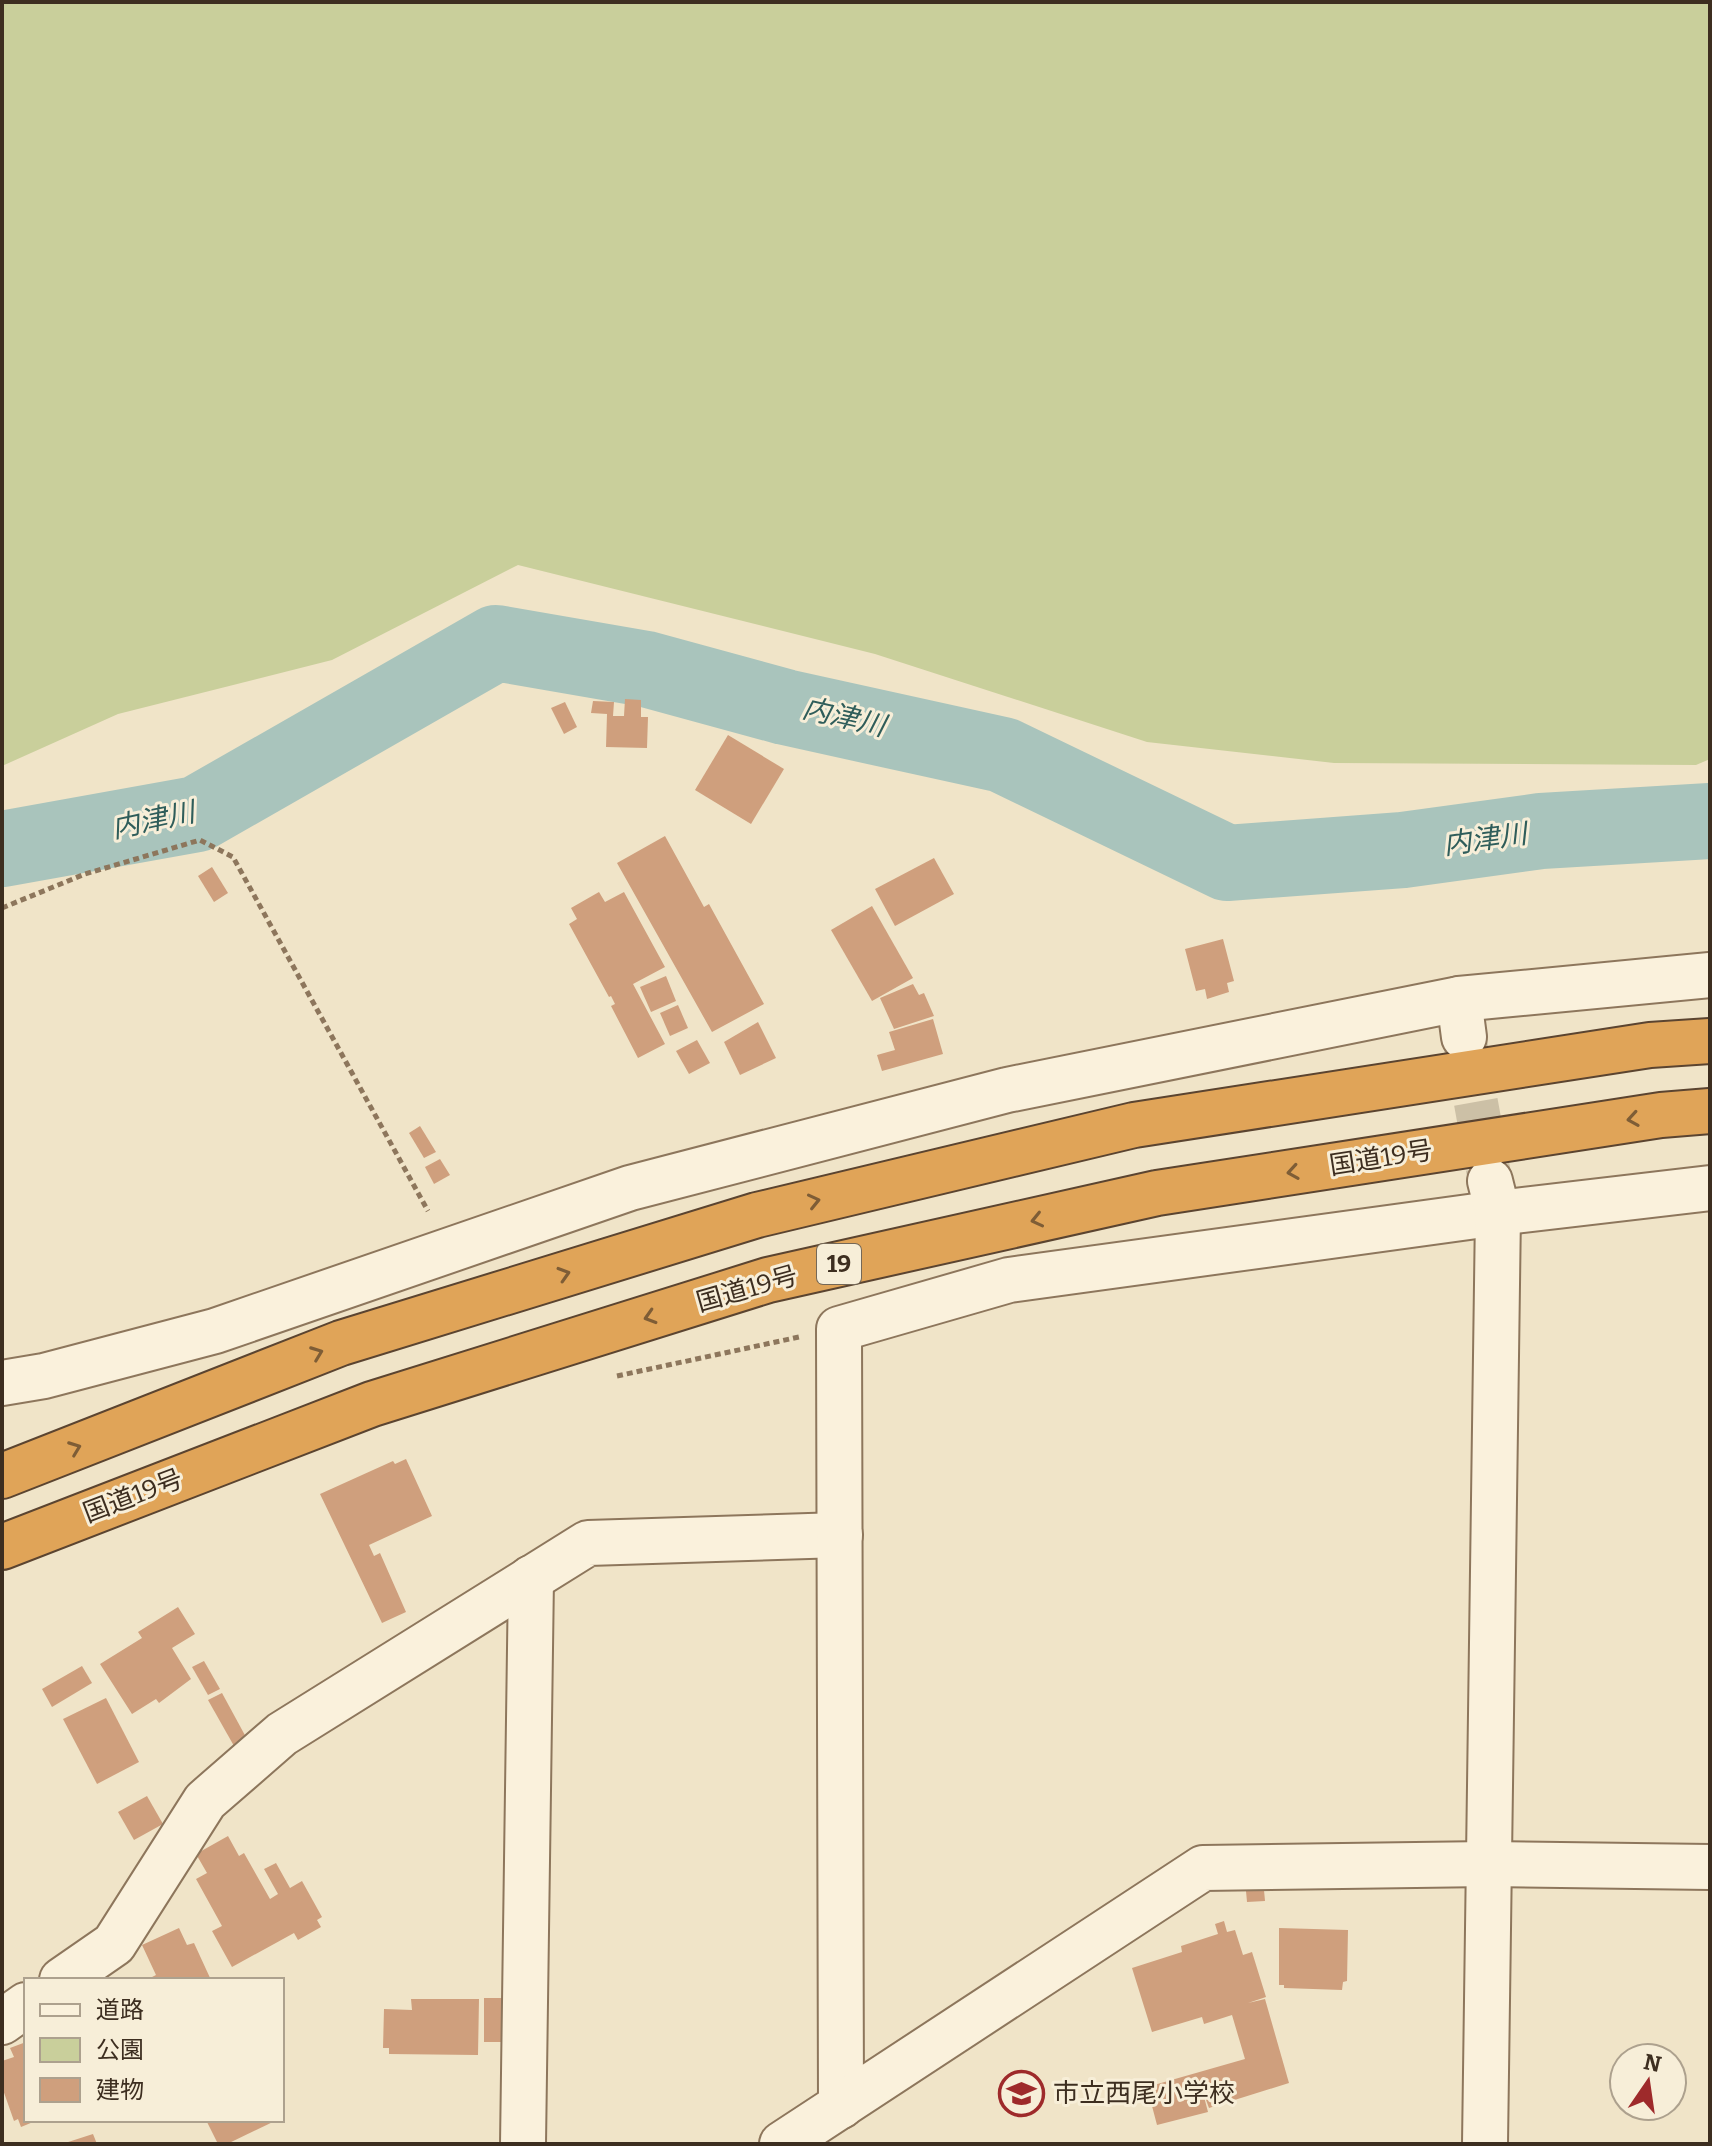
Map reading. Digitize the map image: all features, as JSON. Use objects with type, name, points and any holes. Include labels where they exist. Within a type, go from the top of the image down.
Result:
[{"type":"highway","points":[[2,1476],[341,1343],[757,1215],[1134,1125],[1650,1045],[1710,1041]]},
{"type":"highway","name":"国道19号","points":[[2,1547],[372,1404],[768,1280],[1157,1193],[1661,1115],[1710,1111]]},
{"type":"street","points":[[2,1383],[44,1376],[215,1331],[630,1188],[1007,1090],[1710,975]]},
{"type":"street","points":[[841,2106],[839,1329],[1009,1280],[1494,1197],[1710,1188]]},
{"type":"street","points":[[1485,2144],[1494,1197]]},
{"type":"street","points":[[65,1978],[114,1944],[205,1801],[282,1734],[588,1543],[840,1535]]},
{"type":"street","points":[[523,2144],[531,1578]]},
{"type":"street","points":[[782,2144],[1203,1868],[1488,1864],[1710,1867]]},
{"type":"street","points":[[2,2022],[24,2006]]},
{"type":"path","points":[[2,908],[85,874],[200,840],[233,857],[450,1250]]},
{"type":"path","points":[[606,1378],[839,1329]]},
{"type":"green space","points":[[2,2],[1710,2],[1710,759],[1696,765],[1334,763],[1147,742],[875,654],[518,565],[332,660],[118,714],[2,766]]},
{"type":"building","points":[[625,699],[641,700],[641,717],[648,717],[647,748],[606,747],[607,714],[591,713],[593,701],[614,702],[613,716],[624,716]]},
{"type":"building","points":[[565,702],[577,727],[564,734],[551,708]]},
{"type":"building","points":[[728,735],[784,769],[751,824],[695,790]]},
{"type":"building","points":[[665,836],[704,907],[709,904],[764,1004],[712,1032],[617,863]]},
{"type":"building","points":[[934,858],[954,894],[895,926],[875,889]]},
{"type":"building","points":[[212,867],[228,893],[214,902],[198,876]]},
{"type":"building","points":[[599,892],[605,902],[624,892],[665,967],[633,984],[665,1044],[638,1058],[611,1006],[615,1004],[611,996],[569,924],[577,919],[571,908]]},
{"type":"building","points":[[872,906],[913,978],[872,1001],[831,930]]},
{"type":"building","points":[[1223,939],[1234,981],[1227,983],[1229,992],[1207,999],[1205,989],[1196,991],[1185,949]]},
{"type":"building","points":[[666,976],[676,1001],[651,1012],[640,987]]},
{"type":"building","points":[[913,984],[919,995],[924,993],[934,1016],[894,1029],[880,998]]},
{"type":"building","points":[[678,1005],[688,1028],[670,1036],[660,1013]]},
{"type":"building","points":[[933,1019],[943,1054],[882,1071],[877,1055],[895,1050],[889,1032]]},
{"type":"building","points":[[758,1022],[776,1058],[740,1075],[724,1042]]},
{"type":"building","points":[[697,1040],[710,1063],[689,1074],[676,1051]]},
{"type":"building","points":[[420,1126],[436,1152],[424,1158],[409,1133]]},
{"type":"building","points":[[440,1159],[450,1175],[434,1184],[425,1167]]},
{"type":"building","points":[[406,1459],[432,1516],[369,1545],[374,1556],[380,1553],[406,1612],[382,1623],[320,1494],[393,1461],[395,1464]]},
{"type":"building","points":[[178,1607],[195,1634],[172,1648],[191,1679],[159,1703],[156,1699],[132,1714],[100,1664],[142,1638],[138,1632]]},
{"type":"building","points":[[204,1661],[220,1689],[208,1695],[192,1667]]},
{"type":"building","points":[[82,1666],[92,1683],[52,1707],[42,1689]]},
{"type":"building","points":[[222,1693],[247,1739],[234,1746],[208,1700]]},
{"type":"building","points":[[106,1698],[139,1762],[97,1784],[63,1719]]},
{"type":"building","points":[[147,1796],[163,1824],[134,1840],[118,1812]]},
{"type":"building","points":[[228,1836],[239,1856],[244,1853],[270,1899],[278,1894],[264,1869],[276,1863],[290,1888],[302,1881],[322,1917],[317,1920],[321,1927],[298,1940],[294,1933],[232,1967],[212,1931],[222,1926],[196,1879],[207,1873],[196,1854]]},
{"type":"building","points":[[1264,1890],[1265,1901],[1247,1902],[1246,1891]]},
{"type":"building","points":[[1224,1921],[1227,1932],[1235,1930],[1243,1955],[1252,1952],[1266,1997],[1248,2003],[1265,1999],[1289,2083],[1209,2108],[1202,2089],[1208,2112],[1157,2125],[1147,2087],[1245,2059],[1232,2015],[1204,2024],[1202,2017],[1152,2032],[1132,1968],[1182,1952],[1181,1946],[1218,1934],[1215,1924]]},
{"type":"building","points":[[179,1928],[187,1945],[194,1943],[210,1978],[150,1978],[156,1975],[142,1945]]},
{"type":"building","points":[[1279,1928],[1348,1930],[1347,1981],[1343,1982],[1342,1990],[1284,1988],[1284,1985],[1279,1985]]},
{"type":"building","points":[[484,1998],[509,1998],[510,2042],[484,2042]]},
{"type":"building","points":[[411,1999],[479,1999],[478,2055],[389,2054],[389,2048],[383,2048],[384,2009],[412,2010]]},
{"type":"building","points":[[24,2043],[24,2122],[33,2122],[21,2127],[18,2119],[14,2121],[2,2087],[2,2061],[14,2057],[10,2048]]},
{"type":"building","points":[[207,2122],[273,2122],[227,2144],[218,2144]]},
{"type":"building","points":[[93,2134],[97,2144],[65,2144],[65,2143]]},
{"type":"waterway","name":"内津川","points":[[2,849],[197,814],[496,643],[646,669],[785,707],[1003,755],[1227,863],[1403,850],[1541,831],[1710,821]]},
{"type":"tunnel","points":[[1464,1037],[1490,1180]]},
{"type":"place","name":"市立西尾小学校","points":[[1022,2093]]}]
